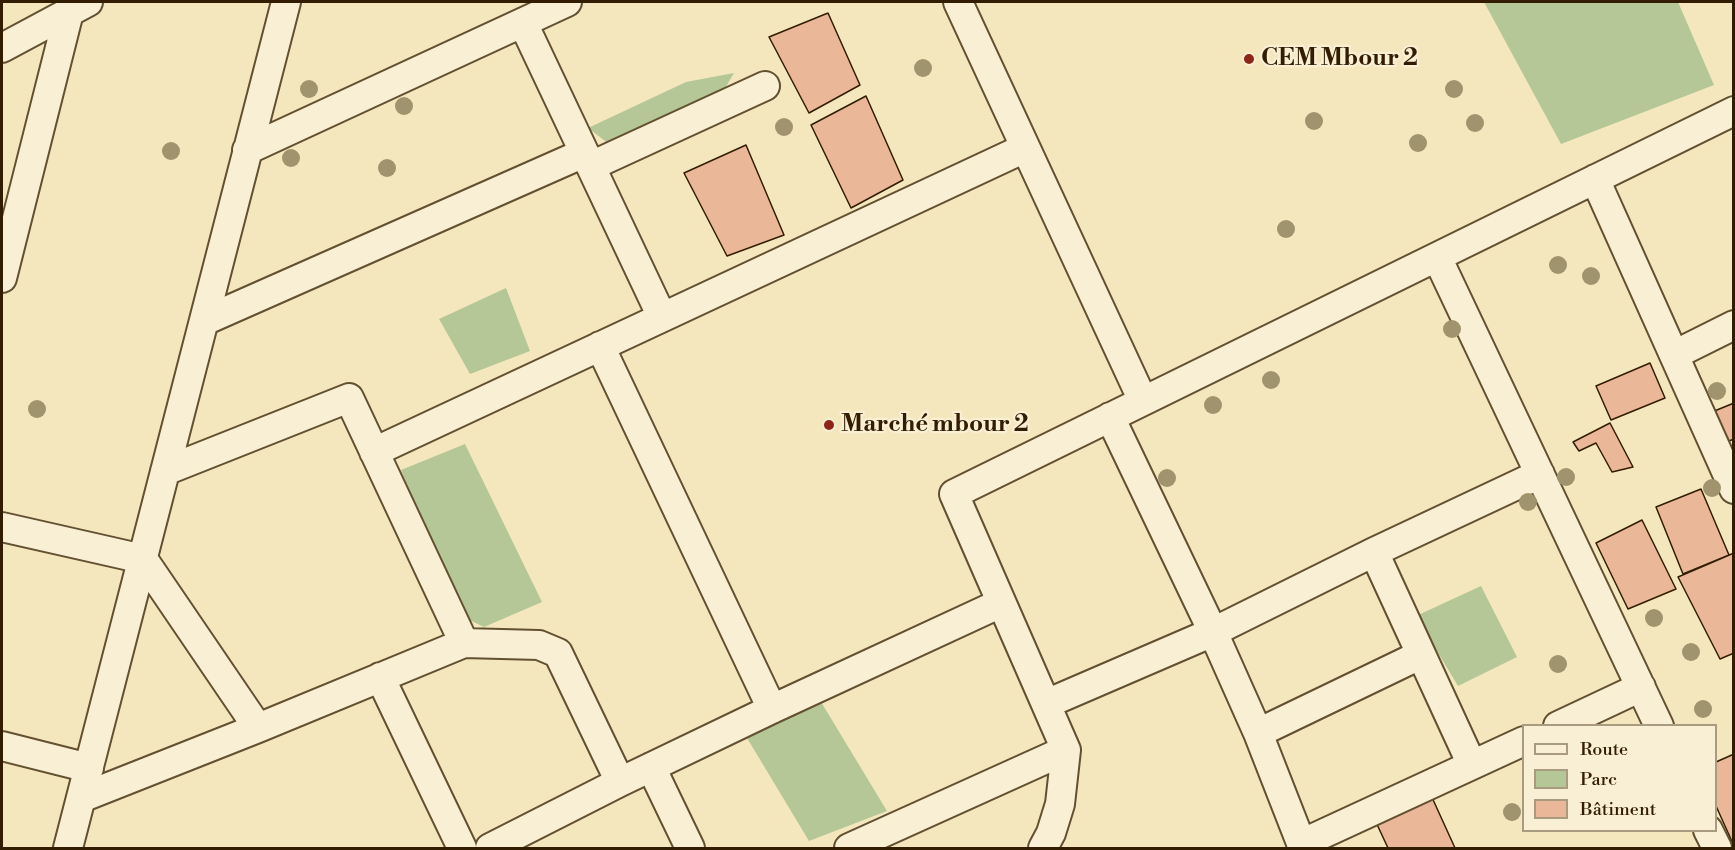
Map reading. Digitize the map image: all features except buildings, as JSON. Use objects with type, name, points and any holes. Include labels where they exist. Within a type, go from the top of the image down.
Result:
[{"type":"street","points":[[68,849],[286,2]]},
{"type":"street","points":[[958,2],[1143,401]]},
{"type":"street","points":[[2,48],[78,7]]},
{"type":"street","points":[[2,278],[9,215],[78,7]]},
{"type":"street","points":[[248,150],[544,9],[588,160],[662,317]]},
{"type":"street","points":[[204,321],[765,86]]},
{"type":"street","points":[[1043,849],[1051,833],[1060,804],[1066,750],[954,494],[1595,179],[1730,116]]},
{"type":"street","points":[[374,452],[1026,148]]},
{"type":"street","points":[[1595,179],[1674,355],[1726,453],[1734,489]]},
{"type":"street","points":[[1437,257],[1658,724]]},
{"type":"street","points":[[1674,355],[1734,325]]},
{"type":"street","points":[[600,346],[772,709]]},
{"type":"street","points":[[165,471],[349,398],[464,643]]},
{"type":"street","points":[[1110,417],[1214,632],[1258,733],[1302,846],[1522,742]]},
{"type":"street","points":[[1046,704],[1214,632],[1374,552],[1540,474]]},
{"type":"street","points":[[2,527],[142,559],[258,728]]},
{"type":"street","points":[[1374,552],[1472,765]]},
{"type":"street","points":[[490,849],[651,767],[1001,603]]},
{"type":"street","points":[[81,798],[464,643],[539,645],[558,653],[620,782]]},
{"type":"street","points":[[1258,733],[1420,655]]},
{"type":"street","points":[[380,676],[462,849]]},
{"type":"street","points":[[1562,724],[1641,687]]},
{"type":"street","points":[[2,746],[89,768]]},
{"type":"street","points":[[849,849],[1066,750]]},
{"type":"street","points":[[651,767],[690,849]]},
{"type":"street","points":[[1708,832],[1717,849]]},
{"type":"green space","points":[[1484,2],[1678,2],[1714,85],[1561,144]]},
{"type":"green space","points":[[734,73],[708,117],[613,147],[588,128],[686,82]]},
{"type":"green space","points":[[506,288],[530,351],[470,374],[439,319]]},
{"type":"green space","points":[[465,444],[542,602],[484,627],[459,615],[401,470]]},
{"type":"green space","points":[[1481,586],[1517,657],[1458,686],[1416,616]]},
{"type":"green space","points":[[815,692],[887,811],[809,841],[741,728]]},
{"type":"place","name":"CEM Mbour 2","points":[[1249,59]]},
{"type":"place","name":"Marché mbour 2","points":[[829,425]]}]
